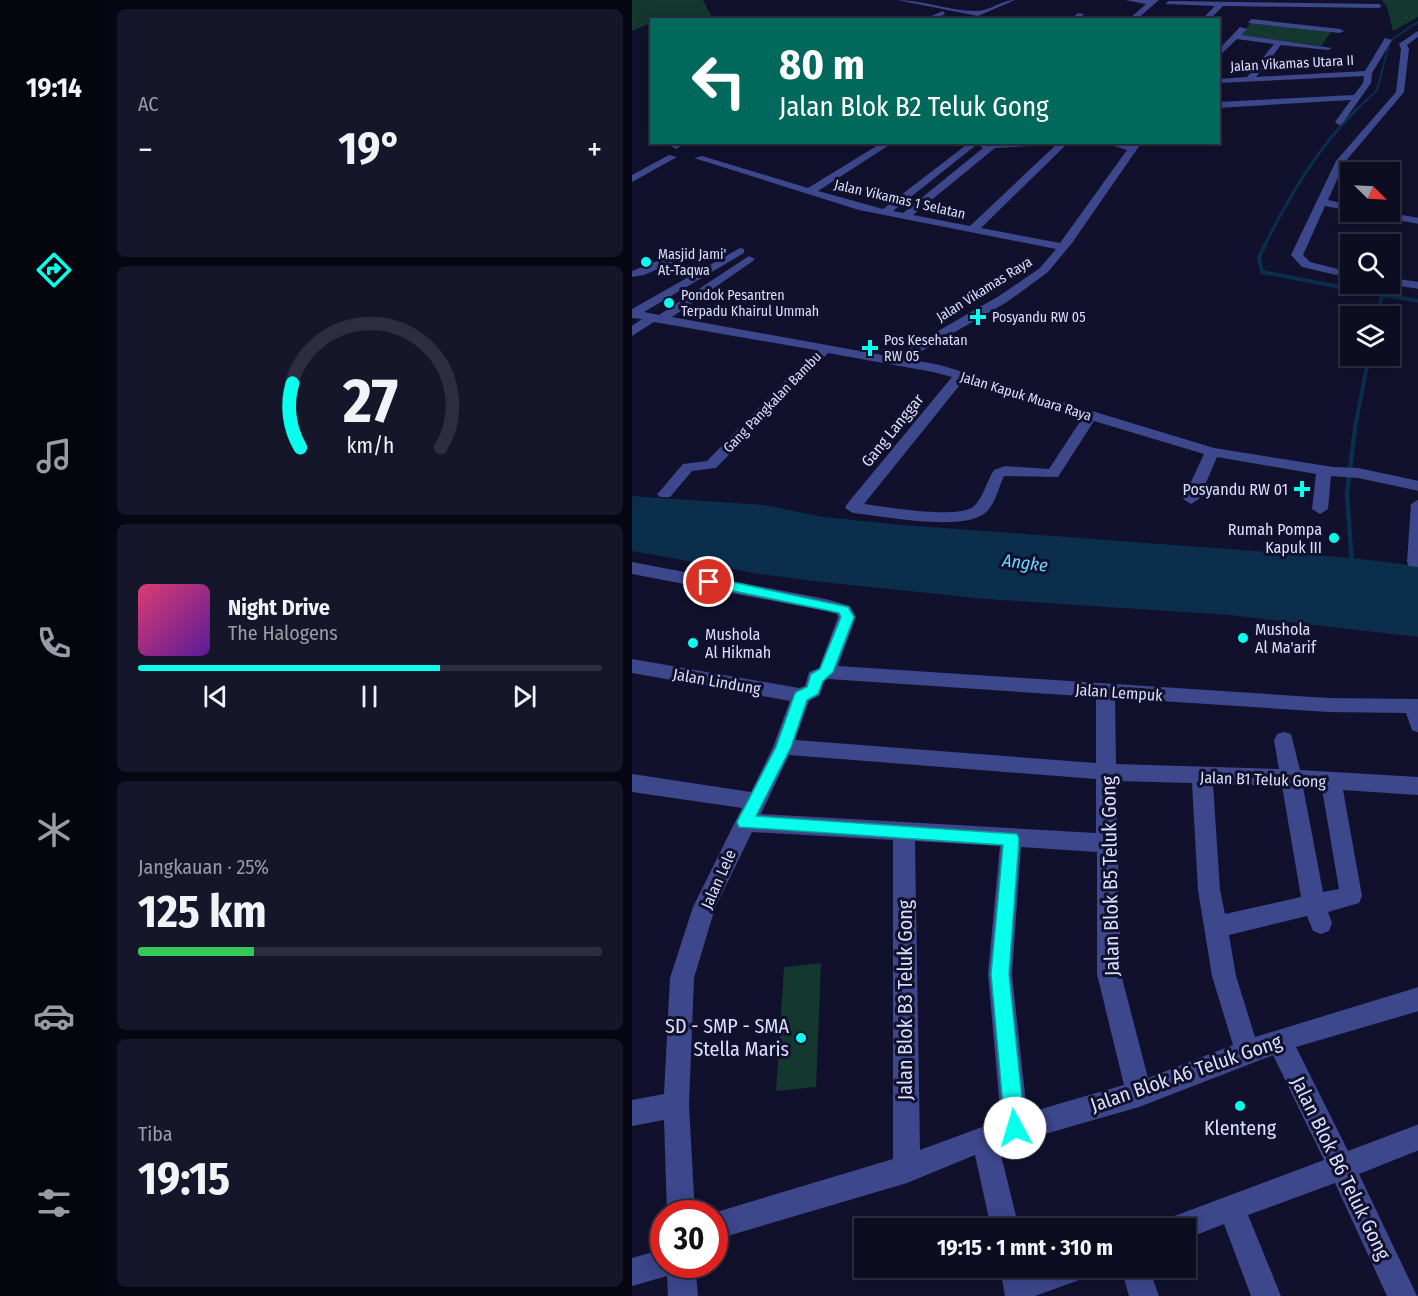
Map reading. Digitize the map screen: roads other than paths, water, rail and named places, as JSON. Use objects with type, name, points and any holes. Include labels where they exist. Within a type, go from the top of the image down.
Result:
[{"type":"street","points":[[900,0],[978,14],[1012,0]]},
{"type":"street","points":[[1128,0],[1154,2]]},
{"type":"street","points":[[1134,18],[1154,2]]},
{"type":"street","points":[[1168,3],[1379,6]]},
{"type":"street","points":[[1206,18],[1221,4]]},
{"type":"street","points":[[1220,53],[1267,4]]},
{"type":"street","points":[[1352,14],[1358,5]]},
{"type":"street","points":[[1295,26],[1310,8]]},
{"type":"street","points":[[931,18],[943,14]]},
{"type":"street","points":[[1252,21],[1340,31]]},
{"type":"street","points":[[1322,57],[1346,22]]},
{"type":"street","points":[[1340,272],[1306,265],[1296,255],[1341,161],[1400,92],[1404,42],[1418,32]]},
{"type":"street","points":[[1236,37],[1328,48]]},
{"type":"street","points":[[1339,122],[1367,83],[1368,73],[1388,40]]},
{"type":"street","points":[[1250,79],[1279,42]]},
{"type":"street","points":[[1404,42],[1418,44]]},
{"type":"street","points":[[1309,76],[1315,67]]},
{"type":"street","name":"Jalan Vikamas Utara II","points":[[1220,81],[1368,73]]},
{"type":"street","points":[[1220,105],[1356,97]]},
{"type":"street","points":[[809,192],[887,144]]},
{"type":"street","points":[[894,215],[984,144]]},
{"type":"street","points":[[894,215],[984,144]]},
{"type":"street","points":[[972,230],[1063,144]]},
{"type":"street","points":[[1121,144],[1136,146]]},
{"type":"street","name":"Jalan Vikamas Raya","points":[[897,360],[1010,293],[1044,270],[1136,146]]},
{"type":"street","points":[[632,179],[672,157]]},
{"type":"street","name":"Jalan Vikamas 1 Selatan","points":[[699,158],[894,215],[1063,247]]},
{"type":"street","points":[[1321,202],[1340,206]]},
{"type":"street","points":[[1400,218],[1418,221]]},
{"type":"street","points":[[632,274],[640,273],[695,249]]},
{"type":"street","points":[[632,332],[658,318],[744,256],[633,314]]},
{"type":"street","points":[[1400,283],[1418,286]]},
{"type":"street","name":"Jalan Kapuk Muara Raya","points":[[633,314],[897,360],[960,376],[1212,452],[1418,486]]},
{"type":"street","name":"Gang Pangkalan Bambu","points":[[665,494],[688,467],[711,465],[756,421],[772,400],[824,348]]},
{"type":"street","name":"Gang Langgar","points":[[960,376],[853,508],[941,517],[963,517],[976,512],[990,496],[999,473],[1012,471],[1053,474],[1091,415]]},
{"type":"street","points":[[1191,499],[1212,452]]},
{"type":"street","points":[[1320,509],[1324,470]]},
{"type":"street","points":[[1415,562],[1418,504]]},
{"type":"street","name":"Jalan Lele","points":[[632,568],[844,610],[847,617],[826,672],[816,677],[813,690],[801,696],[783,747],[704,907],[682,978],[676,1105],[680,1200]]},
{"type":"street","name":"Jalan Lindung","points":[[632,666],[801,696]]},
{"type":"street","name":"Jalan Lempuk","points":[[826,672],[1328,705],[1416,706]]},
{"type":"street","name":"Jalan Blok B5 Teluk Gong","points":[[1105,692],[1108,772],[1109,974],[1139,1094]]},
{"type":"street","points":[[1416,706],[1418,725]]},
{"type":"street","points":[[1284,740],[1289,778],[1317,914]]},
{"type":"street","name":"Jalan B1 Teluk Gong","points":[[783,747],[1108,772],[1202,777],[1289,778],[1418,786]]},
{"type":"street","points":[[1202,777],[1209,890],[1224,976],[1248,1053]]},
{"type":"street","points":[[1216,927],[1317,914],[1351,896],[1331,781]]},
{"type":"street","points":[[634,787],[750,812],[904,831],[1108,843]]},
{"type":"street","name":"Jalan Blok B3 Teluk Gong","points":[[904,831],[907,1169]]},
{"type":"street","points":[[1011,839],[1000,974],[1015,1128]]},
{"type":"street","name":"Jalan Blok A6 Teluk Gong","points":[[728,1222],[907,1169],[984,1138],[1139,1094],[1279,1040],[1418,999]]},
{"type":"street","name":"Jalan Blok B6 Teluk Gong","points":[[1279,1040],[1343,1168],[1402,1296]]},
{"type":"street","points":[[632,1113],[676,1105]]},
{"type":"street","points":[[1196,1221],[1343,1168],[1418,1137]]},
{"type":"street","points":[[984,1138],[1003,1218]]},
{"type":"street","points":[[1231,1207],[1266,1296]]},
{"type":"street","points":[[632,1272],[650,1267]]},
{"type":"street","points":[[682,1278],[683,1296]]},
{"type":"street","points":[[1017,1284],[1039,1278]]},
{"type":"street","points":[[1138,1278],[1144,1296]]},
{"type":"water","name":"Angke","points":[[632,496],[764,505],[823,517],[902,525],[1352,558],[1418,566],[1418,637],[1230,615],[986,599],[760,574],[632,551]]},
{"type":"waterway","points":[[1357,109],[1377,90],[1390,41],[1419,21]]},
{"type":"waterway","points":[[1264,247],[1305,173],[1330,139],[1357,109]]},
{"type":"waterway","points":[[1264,247],[1259,257],[1262,272],[1382,295]]},
{"type":"waterway","points":[[1379,306],[1382,295]]},
{"type":"waterway","points":[[1382,295],[1419,301]]},
{"type":"waterway","points":[[1356,423],[1367,366]]},
{"type":"waterway","points":[[1352,565],[1347,494],[1356,421]]},
{"type":"place","name":"Masjid Jami' At-Taqwa","points":[[646,262]]},
{"type":"place","name":"Pondok Pesantren Terpadu Khairul Ummah","points":[[669,303]]},
{"type":"place","name":"Posyandu RW 05","points":[[978,317]]},
{"type":"place","name":"Pos Kesehatan RW 05","points":[[870,348]]},
{"type":"place","name":"Posyandu RW 01","points":[[1302,489]]},
{"type":"place","name":"Rumah Pompa Kapuk III","points":[[1334,538]]},
{"type":"place","name":"Mushola Al Ma'arif","points":[[1243,638]]},
{"type":"place","name":"Mushola Al Hikmah","points":[[693,643]]},
{"type":"place","name":"SD - SMP - SMA Stella Maris","points":[[801,1038]]},
{"type":"place","name":"Klenteng","points":[[1240,1106]]}]
